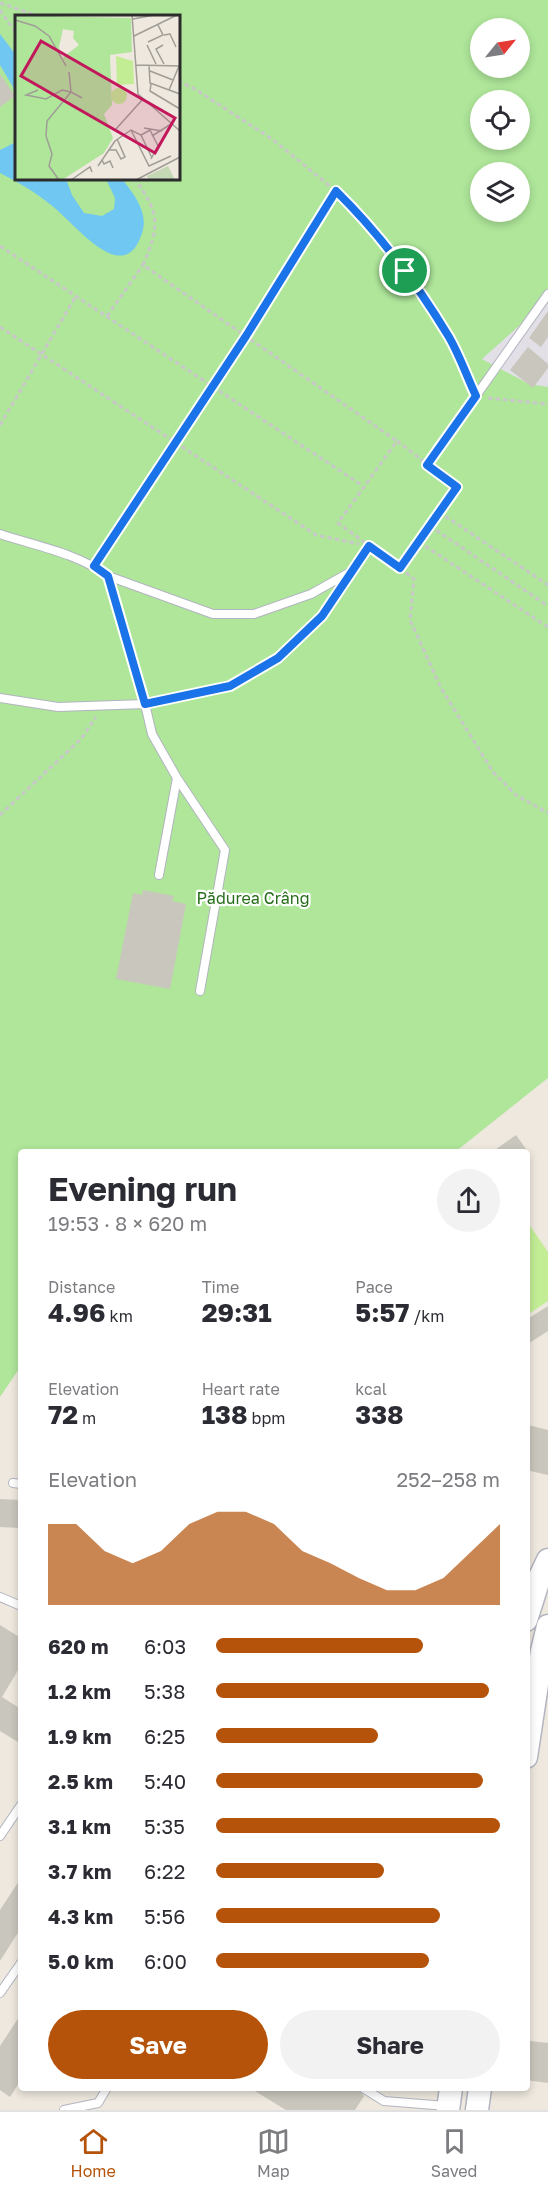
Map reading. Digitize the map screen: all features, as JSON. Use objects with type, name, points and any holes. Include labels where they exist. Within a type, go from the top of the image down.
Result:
[{"type":"main road","points":[[534,1594],[548,1560]]},
{"type":"main road","points":[[530,1728],[548,1626]]},
{"type":"main road","points":[[477,2110],[480,2091]]},
{"type":"lane","points":[[427,465],[548,294]]},
{"type":"lane","points":[[0,534],[77,558],[108,576],[213,614],[254,614],[311,594],[353,570]]},
{"type":"lane","points":[[0,698],[58,707],[145,704],[230,686],[278,658],[322,616],[369,546]]},
{"type":"lane","points":[[108,576],[152,734],[177,778],[225,850],[200,991]]},
{"type":"lane","points":[[159,875],[177,778]]},
{"type":"lane","points":[[0,1597],[18,1605]]},
{"type":"lane","points":[[0,1836],[18,1809]]},
{"type":"lane","points":[[0,1993],[18,1967]]},
{"type":"lane","points":[[64,2110],[98,2103],[105,2091]]},
{"type":"lane","points":[[368,2091],[384,2101],[449,2101]]},
{"type":"lane","points":[[378,2110],[384,2101]]},
{"type":"path","points":[[0,3],[35,15]]},
{"type":"path","points":[[0,10],[15,32]]},
{"type":"path","points":[[180,82],[195,89],[272,139],[336,191],[362,216],[405,271],[450,339],[476,396],[548,404]]},
{"type":"path","points":[[107,316],[143,265],[152,245],[156,219],[144,191],[136,180]]},
{"type":"path","points":[[94,566],[246,336],[336,191]]},
{"type":"path","points":[[0,246],[363,486]]},
{"type":"path","points":[[143,265],[397,441],[457,487],[400,568]]},
{"type":"path","points":[[0,425],[76,296]]},
{"type":"path","points":[[0,327],[316,535],[369,546]]},
{"type":"path","points":[[397,441],[338,523],[414,579],[410,620],[441,687],[493,772],[516,795],[548,813]]},
{"type":"path","points":[[439,512],[548,585]]},
{"type":"path","points":[[430,526],[548,606]]},
{"type":"path","points":[[419,542],[548,627]]},
{"type":"path","points":[[0,815],[81,739],[104,706]]},
{"type":"shaded area","points":[[548,300],[548,388],[529,384],[481,359]]},
{"type":"green space","name":"Pădurea Crâng","points":[[0,0],[548,0],[548,300],[482,359],[529,384],[548,387],[548,1078],[459,1149],[18,1149],[18,1370],[0,1397]]},
{"type":"green space","points":[[530,1226],[548,1252],[548,1301],[530,1313]]},
{"type":"water","points":[[0,34],[15,54],[15,94],[13,87],[0,65]]},
{"type":"water","points":[[15,142],[15,180],[66,180],[72,195],[84,213],[102,216],[114,209],[115,198],[106,180],[123,180],[139,204],[144,218],[142,233],[134,249],[123,255],[111,254],[98,247],[45,200],[0,173],[0,150]]},
{"type":"building","points":[[0,74],[15,96],[0,107]]},
{"type":"building","points":[[548,311],[548,337],[541,347],[529,338]]},
{"type":"building","points":[[528,347],[548,364],[548,368],[533,388],[510,370]]},
{"type":"building","points":[[143,890],[174,896],[172,901],[186,904],[170,989],[116,979],[133,893],[142,895]]},
{"type":"building","points":[[516,1135],[526,1149],[496,1149]]},
{"type":"building","points":[[548,1306],[548,1331],[530,1342],[530,1317]]},
{"type":"building","points":[[530,1426],[548,1430],[548,1475],[530,1471]]},
{"type":"building","points":[[0,1499],[18,1500],[18,1528],[0,1527]]},
{"type":"building","points":[[0,1625],[18,1636],[18,1670],[2,1697],[18,1707],[18,1742],[0,1731]]},
{"type":"building","points":[[18,1883],[18,1933],[0,1961],[0,1910]]},
{"type":"building","points":[[18,2019],[18,2085],[10,2097],[0,2090],[0,2046]]},
{"type":"building","points":[[530,2041],[548,2043],[548,2083],[530,2081]]},
{"type":"building","points":[[255,2091],[360,2091],[364,2096],[355,2110],[286,2110]]},
{"type":"route","points":[[336,191],[362,216],[405,271],[450,339],[476,396],[427,465],[457,487],[400,568],[369,546],[322,616],[278,658],[230,686],[145,704],[108,576],[94,566],[246,336],[336,191]]}]
